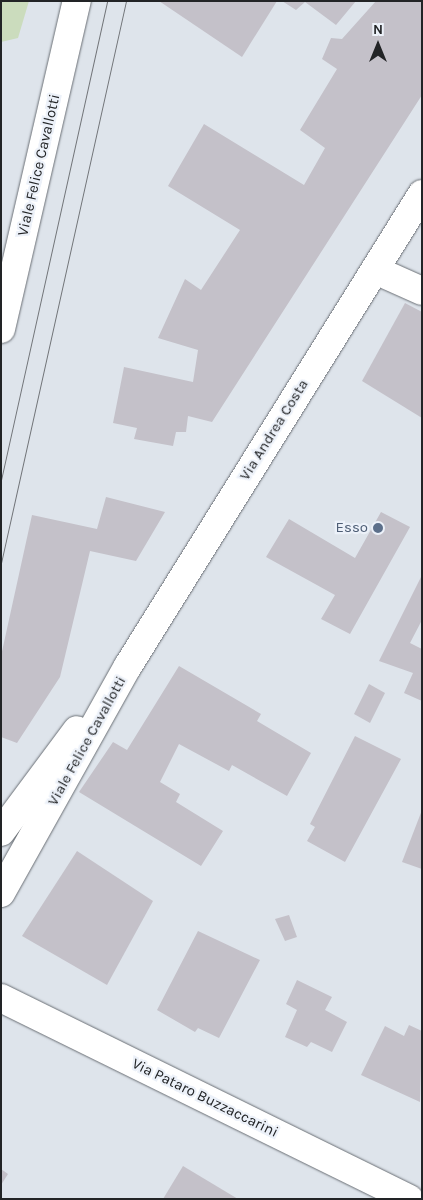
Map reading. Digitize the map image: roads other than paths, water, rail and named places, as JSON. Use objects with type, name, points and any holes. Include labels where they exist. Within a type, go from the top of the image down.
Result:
[{"type":"main road","name":"Viale Felice Cavallotti","points":[[1,329],[77,1]]},
{"type":"main road","name":"Via Andrea Costa","points":[[128,666],[422,194]]},
{"type":"main road","points":[[375,270],[422,291]]},
{"type":"main road","name":"Viale Felice Cavallotti","points":[[1,832],[128,666]]},
{"type":"main road","name":"Viale Felice Cavallotti","points":[[1,893],[128,666]]},
{"type":"main road","name":"Via Pataro Buzzaccarini","points":[[1,998],[409,1199]]},
{"type":"tram line","points":[[1,480],[107,1]]},
{"type":"tram line","points":[[1,563],[126,1]]},
{"type":"place","name":"Esso","points":[[378,528]]}]
